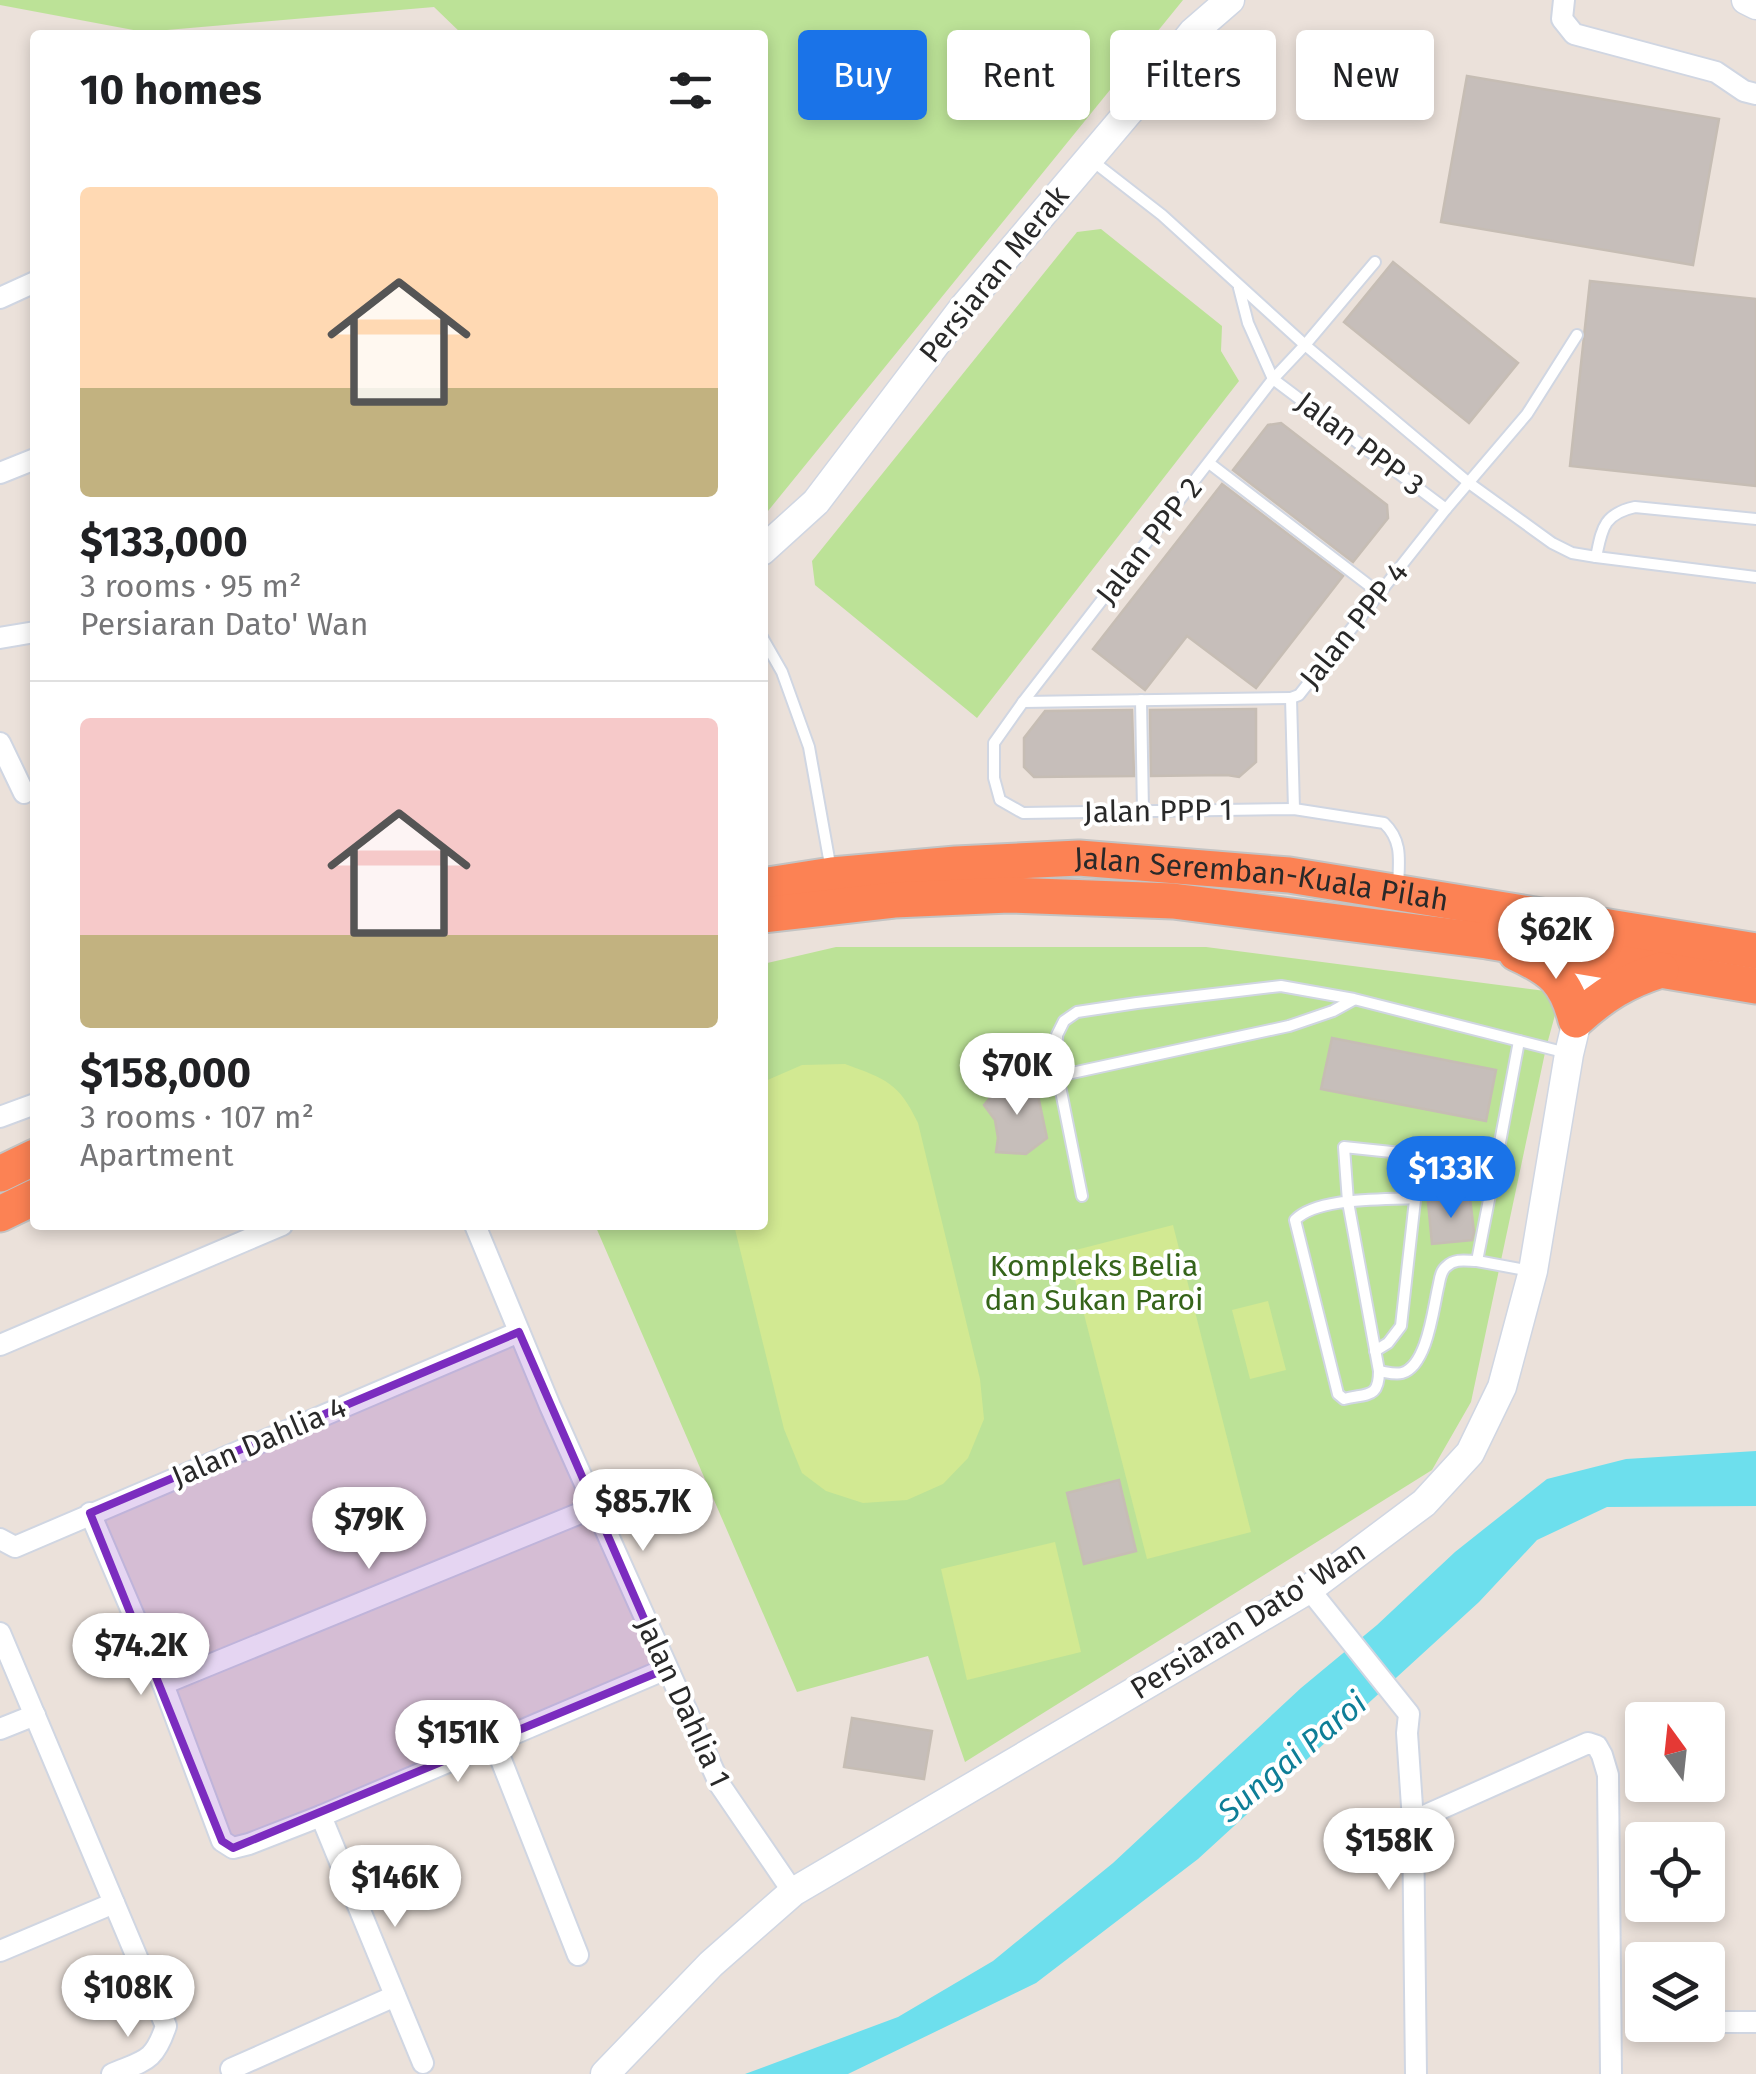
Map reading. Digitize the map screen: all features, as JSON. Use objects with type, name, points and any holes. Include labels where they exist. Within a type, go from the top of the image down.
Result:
[{"type":"highway","name":"Jalan Seremban-Kuala Pilah","points":[[768,883],[956,864],[1079,858],[1289,874],[1756,951]]},
{"type":"highway","name":"Jalan Seremban-Kuala Pilah","points":[[768,914],[894,900],[1028,896],[1174,901],[1488,941],[1756,986]]},
{"type":"highway","points":[[1559,919],[1588,941],[1592,958]]},
{"type":"highway","points":[[1488,941],[1542,965],[1557,977],[1572,1002],[1572,1037]]},
{"type":"highway","points":[[1572,1037],[1600,999],[1638,977],[1661,970]]},
{"type":"highway","points":[[0,1214],[30,1199]]},
{"type":"street","name":"Persiaran Merak","points":[[768,546],[816,502],[963,308],[1193,32],[1230,0]]},
{"type":"street","points":[[1564,0],[1562,19],[1574,34],[1716,72],[1744,91],[1756,94]]},
{"type":"street","points":[[1746,0],[1756,4]]},
{"type":"street","points":[[0,298],[30,284]]},
{"type":"street","points":[[0,473],[30,461]]},
{"type":"street","points":[[1,635],[30,632]]},
{"type":"street","points":[[0,742],[24,793]]},
{"type":"street","name":"Persiaran Dato' Wan","points":[[604,2074],[711,1964],[794,1892],[1309,1589],[1424,1503],[1470,1453],[1502,1387],[1533,1271],[1572,1037],[1592,958]]},
{"type":"street","points":[[0,1118],[30,1106]]},
{"type":"street","points":[[0,1345],[270,1230]]},
{"type":"street","name":"Jalan Dahlia 1","points":[[477,1230],[720,1786],[794,1892]]},
{"type":"street","name":"Jalan Dahlia 4","points":[[0,1540],[15,1547],[519,1332]]},
{"type":"street","points":[[163,1684],[595,1507]]},
{"type":"street","points":[[90,1513],[163,1684],[222,1841],[232,1848],[322,1816],[666,1669]]},
{"type":"street","points":[[1309,1589],[1409,1714],[1416,2074]]},
{"type":"street","points":[[0,1633],[166,2026],[159,2047],[150,2058],[112,2074]]},
{"type":"street","points":[[0,1730],[34,1714]]},
{"type":"street","points":[[494,1742],[578,1955]]},
{"type":"street","points":[[1413,1821],[1588,1744],[1598,1746],[1608,1775],[1610,2074]]},
{"type":"street","points":[[322,1816],[423,2063]]},
{"type":"street","points":[[0,1951],[114,1903]]},
{"type":"street","points":[[231,2069],[395,1996]]},
{"type":"street","points":[[1725,2022],[1756,2022]]},
{"type":"lane","points":[[1089,158],[1162,215],[1305,345],[1470,484],[1552,543],[1572,553],[1596,558],[1756,577]]},
{"type":"lane","name":"Jalan PPP 2","points":[[1022,813],[1000,800],[994,778],[994,743],[1273,379],[1375,262]]},
{"type":"lane","points":[[1239,287],[1248,323],[1273,379]]},
{"type":"lane","name":"Jalan PPP 4","points":[[1294,808],[1291,698],[1527,414],[1577,335]]},
{"type":"lane","name":"Jalan PPP 3","points":[[1273,379],[1446,509]]},
{"type":"lane","points":[[1209,464],[1379,593]]},
{"type":"lane","points":[[1596,558],[1602,528],[1610,517],[1623,510],[1756,519]]},
{"type":"lane","points":[[768,648],[782,672],[809,747],[821,876]]},
{"type":"lane","points":[[1023,702],[1291,698]]},
{"type":"lane","points":[[1142,700],[1143,811]]},
{"type":"lane","name":"Jalan PPP 1","points":[[1022,813],[1294,808],[1384,823],[1394,833],[1400,852],[1397,892]]},
{"type":"lane","points":[[1082,1196],[1058,1076],[1057,1035],[1064,1021],[1077,1012],[1281,986],[1354,999],[1519,1041],[1572,1037]]},
{"type":"lane","points":[[1058,1076],[1289,1026],[1334,1011],[1354,999]]},
{"type":"lane","points":[[1477,1261],[1519,1041]]},
{"type":"lane","points":[[1415,1198],[1348,1202],[1303,1212],[1295,1220],[1338,1394],[1344,1399],[1374,1392],[1379,1386],[1348,1202],[1344,1148],[1420,1155],[1495,1169]]},
{"type":"lane","points":[[1375,1351],[1388,1343],[1400,1326],[1420,1155]]},
{"type":"lane","points":[[1378,1370],[1398,1374],[1417,1363],[1427,1338],[1441,1272],[1448,1264],[1477,1261],[1533,1271]]},
{"type":"highlighted area","points":[[519,1332],[666,1669],[233,1848],[222,1841],[90,1513]]},
{"type":"green space","points":[[0,0],[1183,0],[1159,30],[1110,30],[1110,90],[1090,115],[1090,30],[947,30],[947,120],[1086,120],[768,511],[768,30],[458,30],[434,7],[133,30],[0,5]]},
{"type":"green space","points":[[1101,229],[1222,326],[1221,351],[1239,381],[977,718],[815,585],[812,561],[1077,232]]},
{"type":"green space","name":"Kompleks Belia dan Sukan Paroi","points":[[836,947],[1206,947],[1561,993],[1471,1402],[1432,1470],[965,1762],[928,1656],[797,1692],[597,1230],[768,1230],[768,963]]},
{"type":"green space","points":[[845,1064],[871,1074],[897,1091],[918,1123],[980,1379],[984,1419],[968,1458],[943,1484],[907,1500],[863,1503],[826,1491],[802,1473],[784,1429],[735,1230],[768,1230],[768,1080],[802,1065]]},
{"type":"green space","points":[[1173,1225],[1251,1532],[1147,1559],[1068,1252]]},
{"type":"green space","points":[[1268,1301],[1286,1370],[1250,1379],[1232,1310]]},
{"type":"green space","points":[[1055,1542],[1081,1652],[967,1680],[941,1569]]},
{"type":"water","name":"Sungai Paroi","points":[[1756,1451],[1756,1506],[1607,1507],[1537,1540],[1479,1602],[1198,1859],[1036,1983],[848,2074],[745,2074],[898,2017],[993,1961],[1113,1863],[1455,1552],[1547,1479],[1626,1459]]},
{"type":"building","points":[[1467,76],[1719,119],[1693,265],[1441,222]]},
{"type":"building","points":[[1393,262],[1518,363],[1469,423],[1344,322]]},
{"type":"building","points":[[1590,281],[1756,299],[1756,486],[1570,466]]},
{"type":"building","points":[[1281,423],[1387,505],[1388,518],[1353,562],[1233,470],[1268,425]]},
{"type":"building","points":[[1222,484],[1343,576],[1256,688],[1187,636],[1145,690],[1093,649]]},
{"type":"building","points":[[1256,709],[1256,762],[1239,777],[1151,776],[1150,710]]},
{"type":"building","points":[[1132,710],[1134,776],[1034,777],[1024,767],[1024,738],[1045,711]]},
{"type":"building","points":[[1332,1038],[1496,1070],[1486,1121],[1321,1089]]},
{"type":"building","points":[[1006,1079],[1037,1091],[1047,1138],[1026,1154],[996,1152],[995,1120],[984,1105]]},
{"type":"building","points":[[1470,1198],[1472,1240],[1432,1244],[1428,1202]]},
{"type":"building","points":[[1119,1480],[1136,1551],[1084,1564],[1067,1493]]},
{"type":"building","points":[[852,1718],[932,1731],[924,1779],[844,1767]]}]
